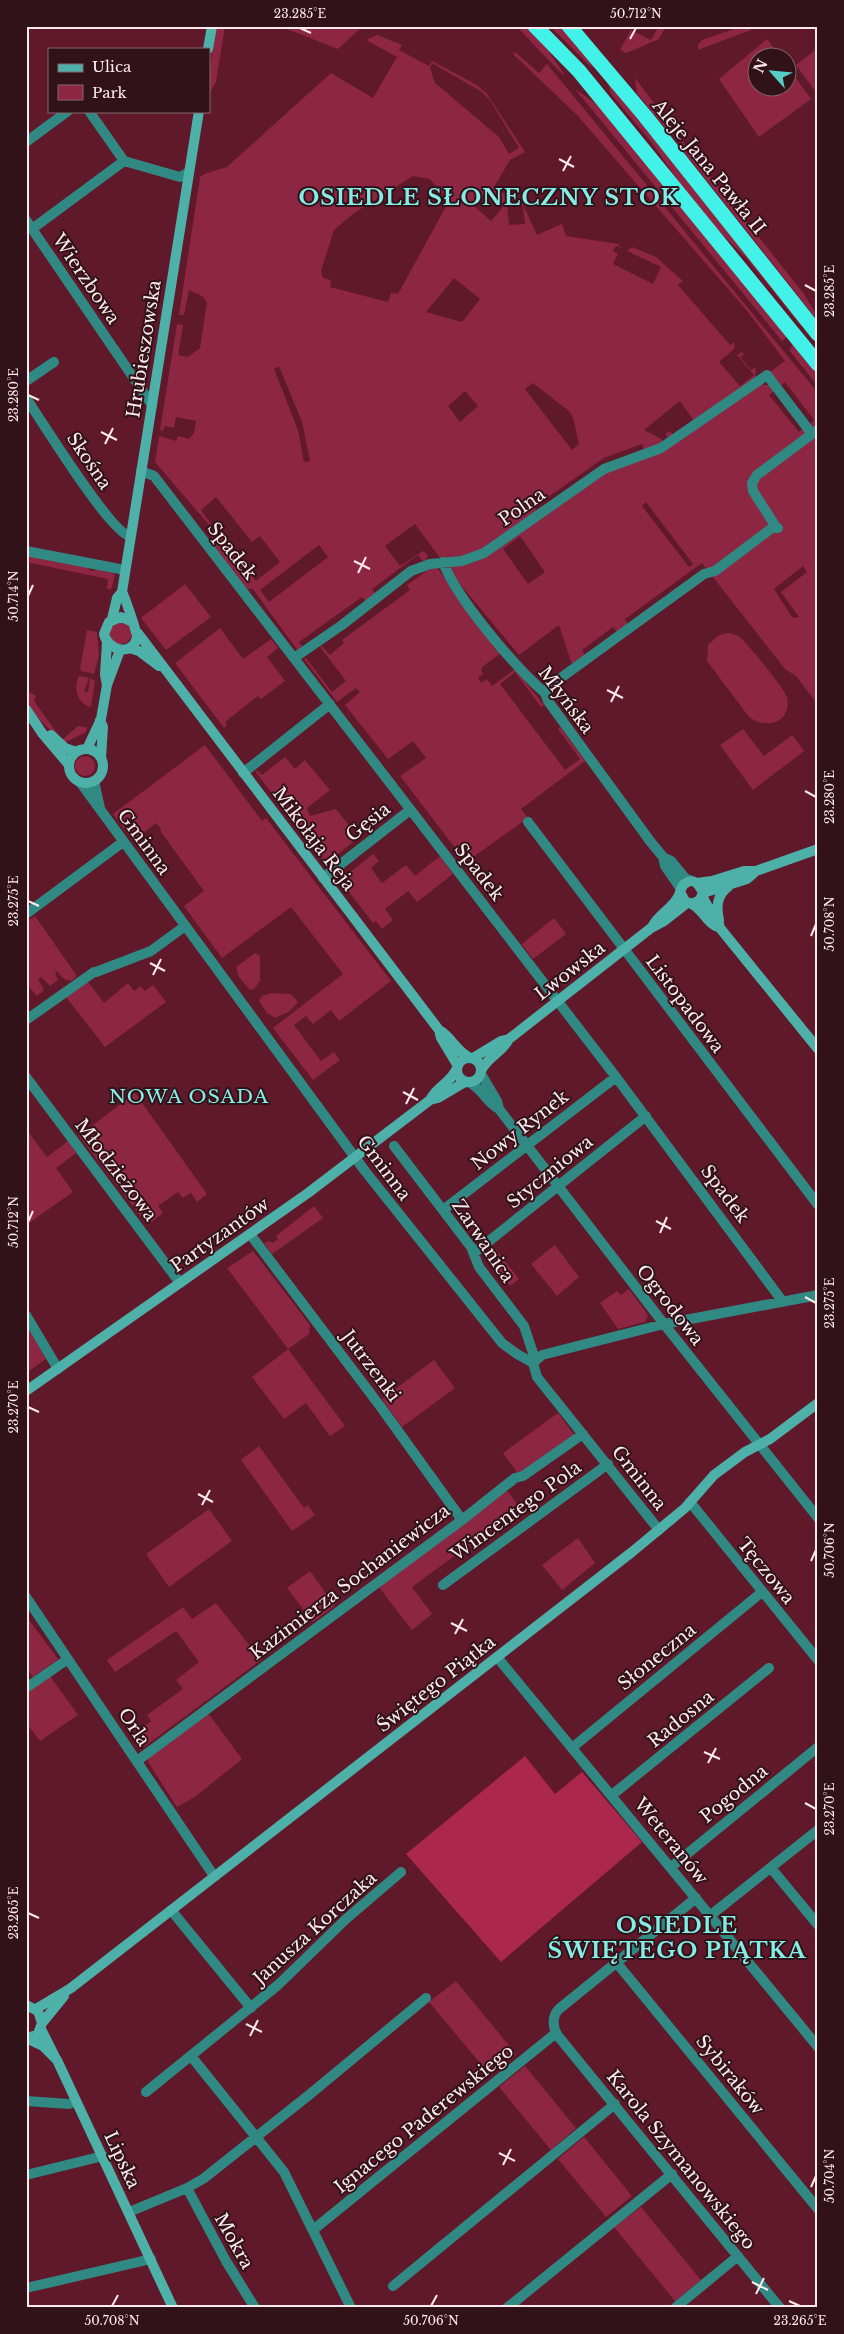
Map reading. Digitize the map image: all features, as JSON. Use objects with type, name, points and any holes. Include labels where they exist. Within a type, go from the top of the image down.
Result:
[{"type":"highway","points":[[535,26],[561,51],[590,84],[816,358]]},
{"type":"highway","name":"Aleje Jana Pawła II","points":[[569,26],[662,136],[818,334]]},
{"type":"highway","points":[[590,84],[607,72]]},
{"type":"street","points":[[208,48],[212,26]]},
{"type":"street","points":[[26,142],[67,112]]},
{"type":"street","points":[[90,112],[124,161],[180,176],[188,172]]},
{"type":"street","name":"Hrubieszowska","points":[[135,627],[122,592],[199,112]]},
{"type":"street","points":[[29,225],[124,161]]},
{"type":"street","name":"Wierzbowa","points":[[29,225],[152,405]]},
{"type":"street","points":[[26,381],[54,362]]},
{"type":"street","name":"Polna","points":[[294,658],[342,625],[410,571],[430,564],[462,561],[484,553],[604,469],[661,448],[767,375],[815,432]]},
{"type":"street","name":"Skośna","points":[[26,398],[97,503],[117,529],[130,536]]},
{"type":"street","points":[[545,693],[551,685],[704,574],[715,571],[777,527],[753,491],[752,483],[757,475],[815,432]]},
{"type":"street","name":"Spadek","points":[[141,471],[154,476],[616,1076],[784,1302]]},
{"type":"street","points":[[26,551],[125,570]]},
{"type":"street","name":"Młyńska","points":[[444,562],[450,576],[492,635],[545,693],[546,698],[663,857],[665,866],[681,891]]},
{"type":"street","name":"Hrubieszowska","points":[[112,619],[117,598],[122,592]]},
{"type":"street","points":[[87,749],[100,720],[107,685],[124,649],[135,642],[135,627],[121,617],[112,619],[104,630],[107,642],[105,675],[107,685]]},
{"type":"street","name":"Mikołaja Reja","points":[[135,627],[163,668],[439,1030],[448,1037],[462,1054],[472,1058]]},
{"type":"street","points":[[107,642],[114,648],[124,649]]},
{"type":"street","name":"Mikołaja Reja","points":[[124,649],[136,649],[163,668]]},
{"type":"street","points":[[243,773],[330,704]]},
{"type":"street","points":[[26,709],[42,733],[69,765],[72,776],[80,782],[94,781],[102,771],[103,727],[100,720]]},
{"type":"street","points":[[38,725],[66,748],[76,752],[87,749],[95,752],[101,758]]},
{"type":"street","points":[[69,765],[76,752]]},
{"type":"street","name":"Gminna","points":[[94,781],[100,808],[123,842],[355,1158],[502,1343],[534,1361],[537,1377],[608,1464],[658,1530]]},
{"type":"street","name":"Gminna","points":[[80,782],[94,804],[100,808]]},
{"type":"street","name":"Gęsia","points":[[323,878],[410,810]]},
{"type":"street","name":"Listopadowa","points":[[528,822],[818,1205]]},
{"type":"street","points":[[26,914],[123,842]]},
{"type":"street","points":[[720,924],[712,925],[698,908],[681,897],[681,891],[685,883],[706,883],[744,871],[756,871],[818,848]]},
{"type":"street","name":"Młyńska","points":[[663,857],[671,861],[685,878],[695,882]]},
{"type":"street","points":[[688,903],[698,902],[706,892],[747,879],[756,871]]},
{"type":"street","points":[[695,882],[702,887],[705,903],[720,924],[818,1049]]},
{"type":"street","points":[[720,924],[719,898],[726,888],[734,883]]},
{"type":"street","name":"Lwowska","points":[[651,928],[681,891]]},
{"type":"street","name":"Lwowska","points":[[472,1058],[508,1039],[651,928],[688,903]]},
{"type":"street","points":[[26,1020],[95,972],[151,951],[186,926]]},
{"type":"street","name":"Mikołaja Reja","points":[[439,1030],[441,1038],[457,1067]]},
{"type":"street","name":"Lwowska","points":[[481,1072],[484,1064],[502,1049],[508,1039]]},
{"type":"street","points":[[472,1058],[480,1063],[481,1072],[476,1080],[467,1082],[458,1075],[457,1067],[462,1060],[472,1058]]},
{"type":"street","name":"Partyzantów","points":[[26,1391],[355,1158],[430,1100],[436,1091],[452,1077],[457,1067]]},
{"type":"street","name":"Ogrodowa","points":[[481,1072],[483,1081],[497,1101],[499,1109]]},
{"type":"street","name":"Nowy Rynek","points":[[443,1210],[616,1076]]},
{"type":"street","name":"Młodzieżowa","points":[[26,1077],[180,1283]]},
{"type":"street","name":"Partyzantów","points":[[430,1100],[438,1098],[467,1082]]},
{"type":"street","name":"Ogrodowa","points":[[467,1082],[476,1086],[490,1103],[499,1109],[758,1445],[818,1518]]},
{"type":"street","name":"Styczniowa","points":[[474,1254],[646,1116]]},
{"type":"street","name":"Zarwanica","points":[[394,1146],[443,1210],[474,1254],[479,1266],[517,1316],[528,1333],[534,1361]]},
{"type":"street","name":"Jutrzenki","points":[[250,1234],[374,1398],[462,1520]]},
{"type":"street","points":[[534,1361],[550,1353],[664,1324],[818,1295]]},
{"type":"street","points":[[26,1315],[58,1369]]},
{"type":"street","name":"Świętego Piątka","points":[[27,2039],[36,2036],[71,1988],[658,1530],[690,1502],[706,1482],[745,1452],[817,1406]]},
{"type":"street","name":"Kazimierza Sochaniewicza","points":[[137,1761],[462,1520],[515,1478],[523,1476],[583,1434]]},
{"type":"street","name":"Wincentego Pola","points":[[443,1585],[608,1464]]},
{"type":"street","name":"Tęczowa","points":[[690,1502],[818,1660]]},
{"type":"street","name":"Słoneczna","points":[[573,1747],[762,1592]]},
{"type":"street","name":"Orla","points":[[26,1597],[214,1876]]},
{"type":"street","name":"Weteranów","points":[[497,1657],[818,2047]]},
{"type":"street","points":[[26,1688],[68,1659]]},
{"type":"street","name":"Radosna","points":[[612,1795],[769,1668]]},
{"type":"street","name":"Pogodna","points":[[671,1867],[818,1747]]},
{"type":"street","points":[[711,1915],[818,1830]]},
{"type":"street","points":[[771,1868],[818,1924]]},
{"type":"street","name":"Janusza Korczaka","points":[[146,2092],[286,1978],[350,1915],[401,1872]]},
{"type":"street","points":[[556,2033],[554,2021],[557,2011],[696,1898]]},
{"type":"street","name":"Janusza Korczaka","points":[[171,1910],[251,2008]]},
{"type":"street","name":"Sybiraków","points":[[616,1962],[818,2209]]},
{"type":"street","name":"Świętego Piątka","points":[[29,2005],[71,1988]]},
{"type":"street","points":[[129,2212],[204,2179],[426,1998]]},
{"type":"street","points":[[29,2005],[42,2017],[42,2026],[57,2060]]},
{"type":"street","name":"Karola Szymanowskiego","points":[[556,2033],[780,2308]]},
{"type":"street","name":"Ignacego Paderewskiego","points":[[313,2230],[556,2033]]},
{"type":"street","name":"Lipska","points":[[27,2039],[43,2046],[57,2060],[151,2259],[172,2308]]},
{"type":"street","points":[[191,2056],[289,2180],[352,2308]]},
{"type":"street","points":[[26,2101],[69,2104],[76,2102]]},
{"type":"street","points":[[393,2286],[615,2104]]},
{"type":"street","points":[[26,2175],[102,2156]]},
{"type":"street","points":[[507,2308],[672,2174]]},
{"type":"street","name":"Mokra","points":[[187,2188],[226,2261],[255,2308]]},
{"type":"street","points":[[675,2308],[738,2256]]},
{"type":"street","points":[[26,2288],[151,2259]]},
{"type":"green space","points":[[216,26],[225,26],[216,82],[210,92],[210,67]]},
{"type":"green space","points":[[279,26],[363,26],[338,49]]},
{"type":"green space","points":[[516,26],[528,26],[538,35],[563,75]]},
{"type":"green space","points":[[550,26],[562,26],[598,70],[588,64]]},
{"type":"green space","points":[[659,26],[665,28],[659,39],[626,53],[620,50],[631,30],[651,40]]},
{"type":"green space","points":[[748,26],[751,30],[698,50],[698,45],[702,40]]},
{"type":"green space","points":[[377,35],[402,45],[399,50],[429,66],[432,61],[477,85],[487,94],[525,152],[510,160],[494,187],[523,205],[537,235],[562,224],[566,236],[618,244],[621,248],[616,246],[613,251],[618,254],[613,264],[653,284],[661,267],[627,251],[632,247],[656,257],[683,281],[678,285],[730,345],[734,342],[735,348],[719,362],[740,386],[754,375],[737,355],[742,352],[744,354],[740,357],[751,370],[756,367],[755,379],[760,385],[769,385],[770,372],[785,361],[748,312],[577,115],[513,54],[515,52],[539,73],[547,64],[818,393],[818,705],[796,676],[785,669],[702,563],[625,619],[628,624],[617,632],[613,627],[582,650],[585,655],[572,665],[559,625],[519,655],[451,573],[415,524],[385,546],[400,566],[423,551],[428,555],[426,560],[423,561],[418,555],[372,589],[375,594],[366,601],[362,597],[299,642],[303,647],[298,651],[253,589],[247,589],[211,543],[211,538],[218,532],[256,581],[280,562],[260,536],[252,542],[216,497],[201,510],[212,525],[210,526],[155,462],[159,436],[176,441],[178,436],[189,439],[194,433],[196,421],[176,417],[174,428],[165,426],[163,431],[160,430],[177,324],[183,325],[178,355],[188,357],[200,348],[207,302],[202,296],[189,290],[184,315],[179,315],[200,177],[227,167],[331,73],[373,98],[397,57],[366,40]],"holes":[[[432,63],[482,92],[491,102],[519,148],[509,154],[499,137],[435,83],[430,68]],[[413,176],[430,179],[449,201],[398,294],[391,293],[388,302],[330,287],[331,280],[323,278],[321,271],[334,230],[354,213]],[[486,192],[503,207],[491,221],[474,206]],[[506,196],[523,207],[525,224],[509,225]],[[454,278],[480,299],[462,322],[426,312]],[[279,366],[302,422],[310,461],[304,462],[298,430],[274,369]],[[785,382],[814,420],[810,424],[780,386]],[[533,383],[570,412],[579,444],[572,450],[525,389]],[[465,391],[478,406],[460,422],[448,406]],[[774,391],[803,429],[799,432],[769,395]],[[680,401],[694,421],[673,435],[670,431],[665,434],[668,438],[663,442],[660,438],[644,430]],[[642,444],[644,449],[607,463],[537,511],[534,507],[604,458]],[[646,502],[693,564],[689,567],[642,506]],[[520,536],[545,572],[528,584],[503,549]],[[319,545],[328,557],[269,602],[260,590]],[[803,566],[807,572],[781,592],[799,617],[792,617],[774,589]]]},
{"type":"green space","points":[[767,39],[774,48],[756,48]]},
{"type":"green space","points":[[818,48],[818,95],[796,65]]},
{"type":"green space","points":[[746,56],[746,98],[796,98],[796,78],[811,99],[759,137],[719,79]]},
{"type":"green space","points":[[635,78],[675,131],[665,128],[637,93]]},
{"type":"green space","points":[[608,83],[803,325],[801,326],[747,259],[714,226],[681,185],[652,143],[611,94]]},
{"type":"green space","points":[[575,89],[598,105],[790,335],[782,341]]},
{"type":"green space","points":[[681,139],[804,294],[816,314],[814,316],[682,149]]},
{"type":"green space","points":[[795,342],[818,377],[818,386],[789,350]]},
{"type":"green space","points":[[26,555],[89,567],[89,570],[94,571],[96,569],[115,574],[111,590],[105,587],[107,587],[108,579],[26,562]]},
{"type":"green space","points":[[435,565],[501,653],[482,667],[483,674],[478,678],[481,683],[487,679],[492,686],[515,669],[544,705],[541,707],[515,672],[500,684],[565,770],[580,759],[558,729],[560,727],[585,761],[521,809],[528,818],[466,862],[400,776],[426,758],[413,741],[388,759],[345,705],[360,692],[356,688],[337,702],[304,659],[306,658],[332,692],[346,681],[320,647],[322,646],[330,655],[344,643],[342,640],[410,590],[407,585]]},
{"type":"green space","points":[[185,584],[211,617],[166,650],[141,618]]},
{"type":"green space","points":[[121,622],[129,625],[132,633],[129,641],[121,644],[113,641],[110,633],[113,625]]},
{"type":"green space","points":[[220,628],[243,659],[271,639],[278,648],[267,657],[285,681],[261,699],[258,696],[225,722],[227,725],[224,728],[175,663]]},
{"type":"green space","points":[[87,630],[97,632],[99,656],[94,674],[81,671],[80,669]]},
{"type":"green space","points":[[728,633],[742,639],[785,693],[788,706],[786,713],[776,722],[763,723],[749,717],[707,661],[708,645],[719,635]]},
{"type":"green space","points":[[79,676],[89,678],[84,692],[88,692],[90,678],[95,681],[91,707],[79,699],[76,685]]},
{"type":"green space","points":[[26,690],[36,696],[34,701],[62,740],[78,726],[87,727],[86,732],[64,743],[34,712],[27,698]]},
{"type":"green space","points":[[743,729],[764,756],[792,735],[804,751],[753,790],[720,745]]},
{"type":"green space","points":[[205,745],[262,821],[266,818],[391,981],[339,1021],[331,1010],[313,1024],[306,1016],[294,1025],[321,1061],[334,1052],[340,1060],[313,1080],[273,1028],[343,974],[291,907],[222,958],[184,906],[204,891],[161,832],[160,827],[156,823],[138,837],[141,841],[136,845],[113,814]]},
{"type":"green space","points":[[85,756],[92,759],[95,766],[92,773],[85,776],[78,773],[75,766],[78,759]]},
{"type":"green space","points":[[285,757],[295,769],[305,760],[330,790],[307,808],[310,816],[336,809],[351,828],[345,832],[353,842],[336,856],[335,865],[329,869],[255,771],[257,770],[262,775]]},
{"type":"green space","points":[[373,854],[379,861],[371,868],[382,883],[406,865],[415,876],[440,856],[453,874],[417,902],[408,891],[385,909],[393,920],[382,929],[376,921],[373,923],[335,874],[342,869],[346,875]]},
{"type":"green space","points":[[35,916],[77,976],[71,981],[64,979],[57,971],[55,973],[58,980],[50,986],[41,977],[38,979],[44,990],[37,996],[29,987],[26,989],[26,922]]},
{"type":"green space","points":[[554,918],[566,934],[533,959],[522,944]]},
{"type":"green space","points":[[255,953],[260,956],[260,981],[254,989],[250,990],[239,977],[236,967]]},
{"type":"green space","points":[[88,982],[104,1003],[128,983],[134,991],[140,986],[145,991],[153,985],[166,1002],[105,1047],[66,997]]},
{"type":"green space","points":[[272,993],[291,994],[298,1002],[290,1011],[275,1018],[267,1013],[259,1001],[262,996]]},
{"type":"green space","points":[[135,1093],[207,1194],[197,1202],[191,1193],[183,1198],[178,1192],[158,1206],[163,1213],[149,1224],[146,1223],[79,1136]]},
{"type":"green space","points":[[26,1129],[47,1157],[68,1141],[76,1153],[56,1168],[73,1192],[26,1225]]},
{"type":"green space","points":[[314,1206],[323,1218],[272,1254],[264,1243],[270,1241],[272,1243],[278,1239],[276,1236]]},
{"type":"green space","points":[[555,1245],[579,1277],[557,1296],[531,1264]]},
{"type":"green space","points":[[494,1247],[519,1279],[510,1286],[487,1256]]},
{"type":"green space","points":[[253,1251],[310,1325],[309,1334],[288,1349],[227,1268]]},
{"type":"green space","points":[[629,1289],[648,1315],[645,1322],[618,1329],[600,1303],[617,1291],[621,1295]]},
{"type":"green space","points":[[26,1323],[46,1359],[26,1373]]},
{"type":"green space","points":[[288,1349],[345,1426],[330,1436],[306,1403],[284,1419],[252,1377]]},
{"type":"green space","points":[[434,1360],[455,1388],[402,1427],[382,1399]]},
{"type":"green space","points":[[558,1413],[575,1436],[521,1474],[517,1472],[503,1453]]},
{"type":"green space","points":[[259,1446],[304,1508],[308,1505],[315,1515],[292,1531],[241,1460]]},
{"type":"green space","points":[[506,1489],[520,1508],[412,1587],[432,1614],[412,1630],[378,1586]]},
{"type":"green space","points":[[209,1509],[232,1541],[169,1587],[146,1554]]},
{"type":"green space","points":[[578,1538],[595,1563],[562,1590],[542,1565]]},
{"type":"green space","points":[[310,1571],[335,1606],[313,1622],[287,1588]]},
{"type":"green space","points":[[216,1603],[261,1660],[140,1750],[131,1736],[151,1721],[147,1715],[183,1689],[176,1680],[199,1662],[176,1631],[115,1672],[107,1660],[183,1607],[192,1619]]},
{"type":"green space","points":[[26,1616],[58,1659],[33,1677],[26,1667]]},
{"type":"green space","points":[[50,1676],[78,1715],[40,1741],[27,1724],[26,1692]]},
{"type":"green space","points":[[208,1713],[242,1759],[196,1796],[177,1807],[148,1762],[148,1757]]},
{"type":"green space","points":[[456,1981],[516,2054],[490,2075],[429,2002]]},
{"type":"green space","points":[[525,2066],[576,2128],[551,2150],[499,2087]]},
{"type":"green space","points":[[584,2137],[632,2196],[606,2217],[558,2159]]},
{"type":"green space","points":[[641,2207],[701,2280],[675,2301],[614,2227]]},
{"type":"shaded area","points":[[525,1756],[555,1794],[582,1772],[642,1842],[501,1962],[406,1854]]},
{"type":"district","name":"OSIEDLE SŁONECZNY STOK","points":[[489,197]]},
{"type":"district","name":"NOWA OSADA","points":[[189,1096]]},
{"type":"district","name":"OSIEDLE ŚWIĘTEGO PIĄTKA","points":[[677,1938]]}]
